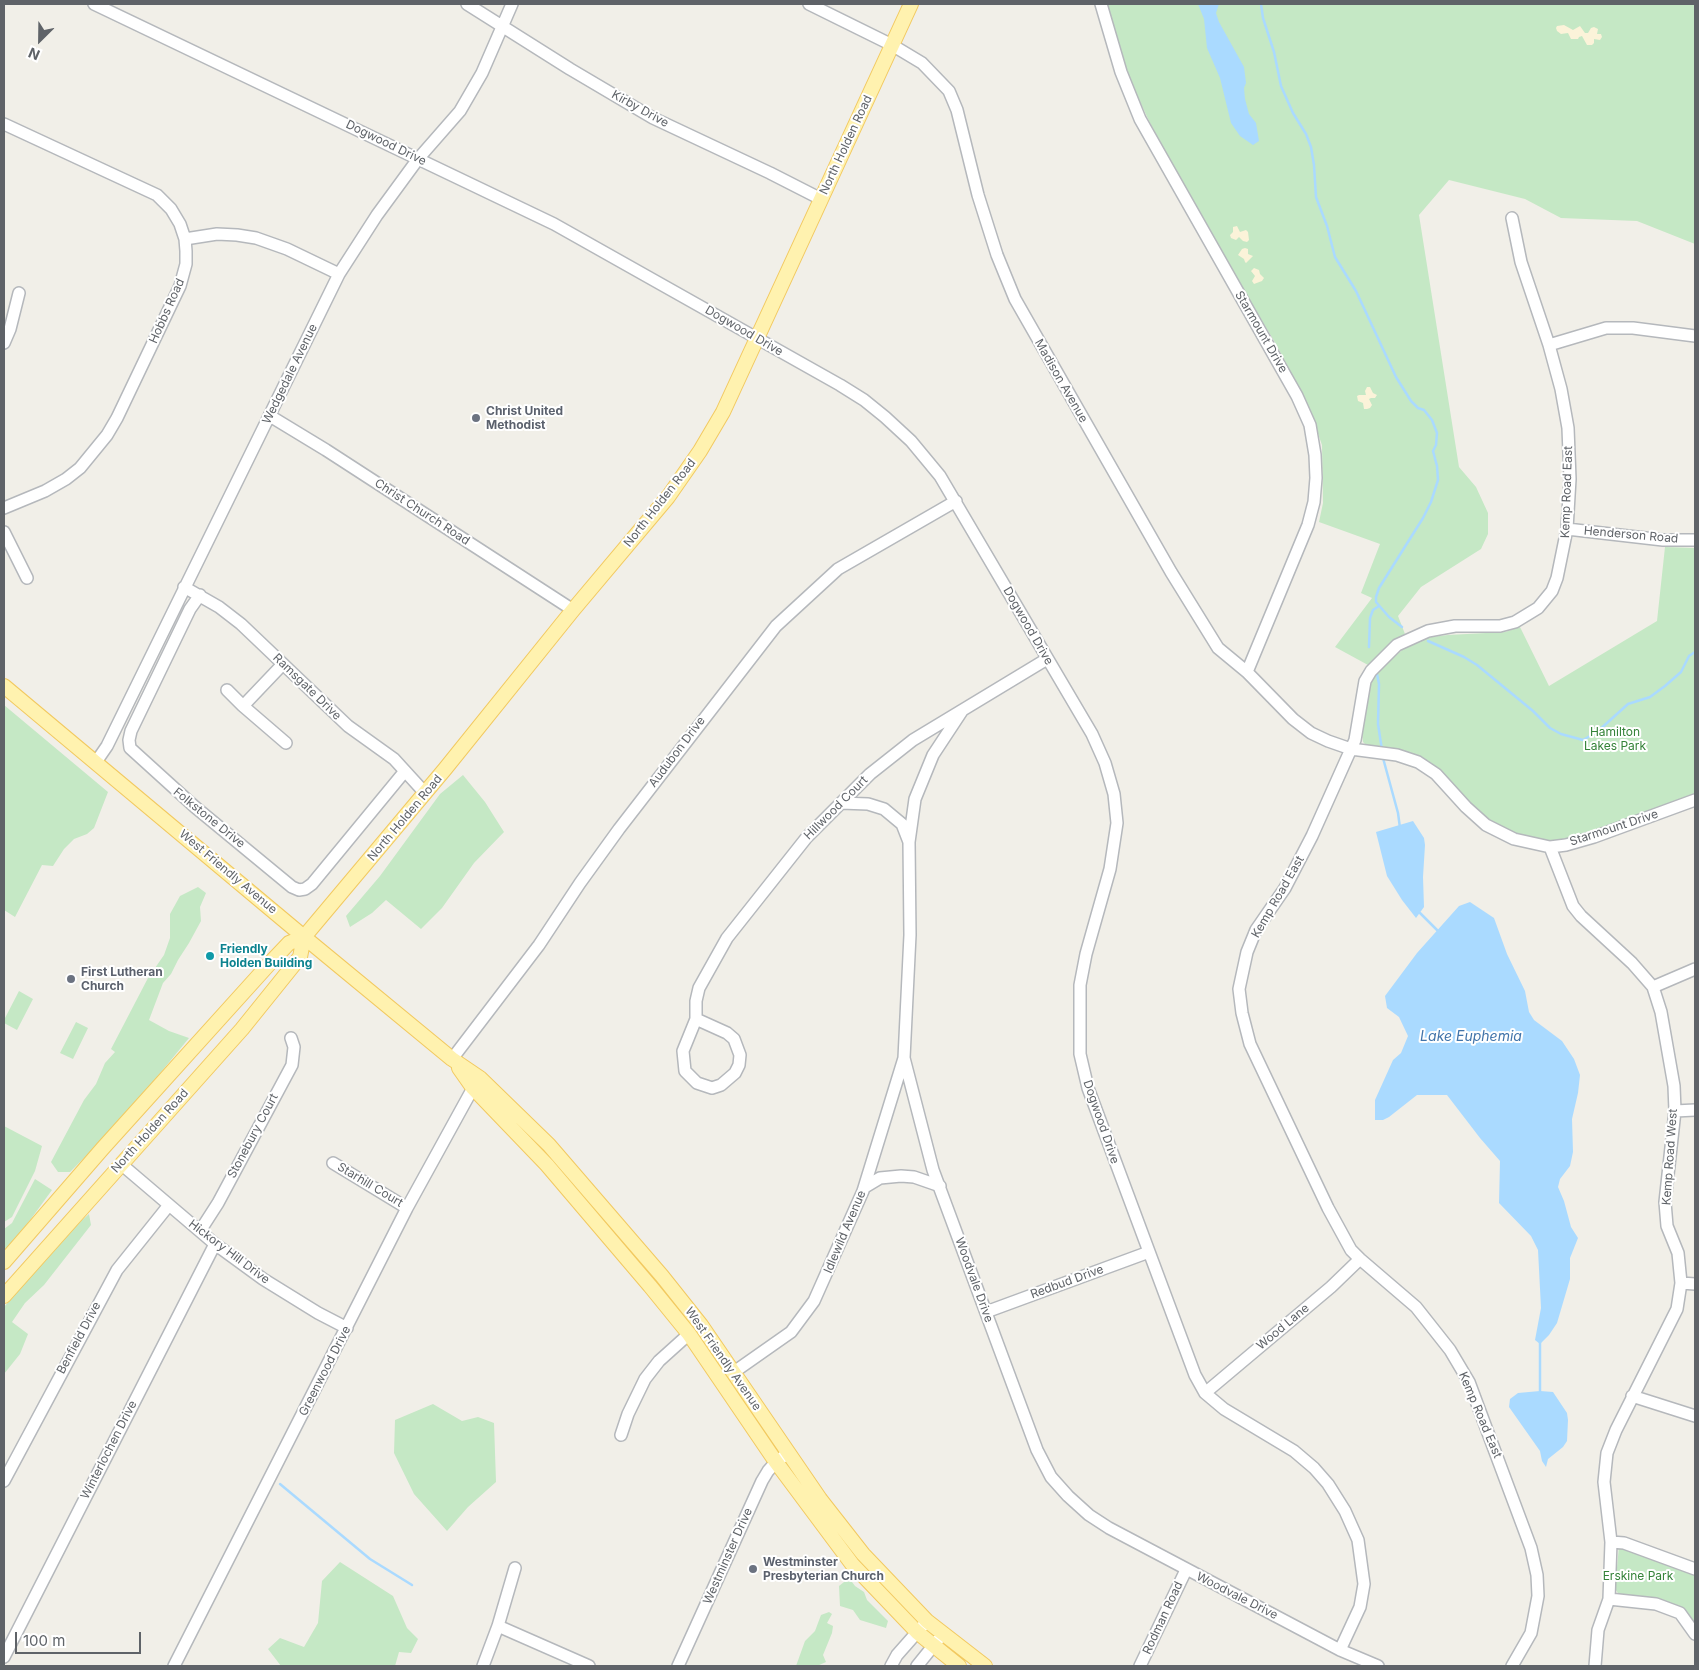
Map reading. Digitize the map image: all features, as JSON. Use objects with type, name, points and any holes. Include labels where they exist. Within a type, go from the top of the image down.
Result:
[{"type":"main road","name":"North Holden Road","points":[[4,1262],[103,1148],[270,963],[289,943],[304,937],[425,794],[573,610],[668,497],[700,451],[723,412],[911,4]]},
{"type":"main road","name":"West Friendly Avenue","points":[[4,686],[452,1059],[558,1155],[662,1276],[701,1325],[788,1453],[863,1554],[927,1621],[985,1666]]},
{"type":"main road","name":"North Holden Road","points":[[4,1296],[242,1029],[284,979],[300,957],[304,937]]},
{"type":"main road","name":"West Friendly Avenue","points":[[477,1083],[689,1334],[776,1462],[821,1525],[852,1564],[917,1632],[959,1666]]},
{"type":"street","name":"Dogwood Drive","points":[[94,4],[554,224],[864,400],[910,441],[940,476],[1092,734],[1105,763],[1114,794],[1117,823],[1110,869],[1086,954],[1080,985],[1080,1054],[1088,1088],[1195,1375],[1205,1393],[1224,1409],[1294,1451],[1314,1468],[1328,1484],[1345,1511],[1358,1540],[1364,1584],[1360,1607],[1340,1650]]},
{"type":"street","name":"Kirby Drive","points":[[467,4],[653,118],[821,199]]},
{"type":"street","name":"Wedgedale Avenue","points":[[96,762],[107,746],[339,274],[376,215],[418,159],[460,111],[482,73],[512,4]]},
{"type":"street","name":"Madison Avenue","points":[[809,4],[892,45],[922,63],[949,91],[957,110],[978,195],[994,246],[1015,300],[1166,564],[1218,648],[1247,672],[1293,719],[1311,733],[1351,749]]},
{"type":"street","name":"Starmount Drive","points":[[1101,4],[1121,72],[1140,118],[1297,396],[1310,425],[1315,455],[1314,502],[1308,525],[1247,672]]},
{"type":"street","name":"Hobbs Road","points":[[4,124],[157,195],[171,209],[180,224],[185,239],[186,264],[180,286],[117,418],[107,435],[80,468],[66,479],[45,491],[4,508]]},
{"type":"street","name":"Kemp Road East","points":[[1512,218],[1521,262],[1549,345],[1561,389],[1568,428],[1570,479],[1567,529],[1557,578],[1552,591],[1538,608],[1515,622],[1500,626],[1455,626],[1428,631],[1405,641],[1385,655],[1371,671],[1365,681],[1355,740],[1312,836],[1285,888],[1256,930],[1247,952],[1239,989],[1242,1012],[1250,1044],[1328,1208],[1351,1250],[1416,1307],[1450,1350],[1469,1382],[1531,1548],[1538,1575],[1538,1596],[1531,1633],[1512,1666]]},
{"type":"street","points":[[185,239],[216,234],[237,234],[256,238],[287,249],[339,274]]},
{"type":"street","points":[[4,343],[10,329],[19,292]]},
{"type":"street","points":[[1549,345],[1606,328],[1632,328],[1695,336]]},
{"type":"street","name":"Christ Church Road","points":[[270,416],[326,450],[573,610]]},
{"type":"street","name":"Audubon Drive","points":[[452,1059],[539,945],[619,829],[776,626],[838,569],[956,502]]},
{"type":"street","name":"Henderson Road","points":[[1567,529],[1663,540],[1695,540]]},
{"type":"street","points":[[4,532],[27,578]]},
{"type":"street","name":"Ramsgate Drive","points":[[184,587],[219,607],[241,624],[348,726],[394,759],[425,794]]},
{"type":"street","name":"Folkstone Drive","points":[[200,595],[190,609],[131,731],[129,740],[130,748],[195,807],[292,887],[299,890],[312,884],[404,771]]},
{"type":"street","name":"Hillwood Court","points":[[696,1019],[727,1033],[734,1039],[740,1054],[739,1065],[735,1073],[721,1085],[712,1088],[696,1083],[685,1071],[683,1051],[696,1019],[696,1001],[699,988],[727,938],[807,837],[870,774],[914,740],[1047,659]]},
{"type":"street","points":[[243,706],[283,664]]},
{"type":"street","points":[[227,690],[286,743]]},
{"type":"street","name":"Woodvale Drive","points":[[962,711],[933,755],[915,799],[909,842],[910,935],[904,1058],[933,1170],[1037,1450],[1051,1476],[1088,1515],[1186,1570],[1340,1650],[1378,1666]]},
{"type":"street","name":"Starmount Drive","points":[[1351,749],[1397,755],[1418,762],[1436,774],[1466,807],[1486,825],[1514,839],[1550,847],[1566,845],[1594,837],[1695,800]]},
{"type":"street","points":[[841,803],[868,804],[884,809],[902,824],[909,842]]},
{"type":"street","name":"Kemp Road West","points":[[1550,847],[1573,906],[1581,916],[1632,963],[1653,987],[1667,1042],[1674,1086],[1675,1111],[1665,1202],[1667,1226],[1678,1253],[1681,1283],[1677,1309],[1632,1396],[1607,1454],[1604,1482],[1611,1542],[1609,1599],[1598,1630],[1596,1666]]},
{"type":"street","points":[[1653,987],[1695,969]]},
{"type":"street","name":"Stonebury Court","points":[[200,1231],[222,1196],[292,1065],[294,1047],[291,1038]]},
{"type":"street","name":"Idlewild Avenue","points":[[734,1372],[790,1332],[814,1301],[865,1187],[904,1058]]},
{"type":"street","name":"Greenwood Drive","points":[[174,1666],[407,1208],[477,1083]]},
{"type":"street","points":[[1675,1111],[1695,1110]]},
{"type":"street","name":"Starhill Court","points":[[332,1163],[407,1208]]},
{"type":"street","name":"Hickory Hill Drive","points":[[121,1164],[215,1244],[263,1279],[346,1328]]},
{"type":"street","points":[[865,1187],[880,1178],[901,1176],[914,1177],[940,1186]]},
{"type":"street","name":"Benfield Drive","points":[[4,1481],[117,1270],[169,1205]]},
{"type":"street","name":"Winterlochen Drive","points":[[4,1655],[215,1244]]},
{"type":"street","name":"Redbud Drive","points":[[986,1312],[1149,1252]]},
{"type":"street","name":"Wood Lane","points":[[1205,1393],[1331,1287],[1360,1259]]},
{"type":"street","points":[[1681,1283],[1695,1284]]},
{"type":"street","points":[[621,1435],[628,1414],[645,1379],[659,1361],[689,1334]]},
{"type":"street","points":[[1632,1396],[1695,1416]]},
{"type":"street","name":"Westminster Drive","points":[[678,1666],[762,1481],[776,1462],[788,1453]]},
{"type":"street","points":[[1611,1542],[1624,1543],[1695,1569]]},
{"type":"street","points":[[483,1666],[516,1568]]},
{"type":"street","name":"Rodman Road","points":[[1140,1666],[1186,1570]]},
{"type":"street","points":[[1609,1599],[1656,1604],[1680,1613],[1695,1634]]},
{"type":"street","points":[[891,1666],[897,1655],[927,1621]]},
{"type":"street","points":[[498,1626],[589,1666]]},
{"type":"street","points":[[917,1666],[943,1634]]},
{"type":"green space","points":[[1107,4],[1695,4],[1695,244],[1637,221],[1561,218],[1525,199],[1449,180],[1419,215],[1459,467],[1476,487],[1488,513],[1488,534],[1481,549],[1421,587],[1398,616],[1405,634],[1390,644],[1368,665],[1335,647],[1372,598],[1361,593],[1380,544],[1319,522],[1323,503],[1322,445],[1308,405],[1277,346],[1203,221],[1149,121],[1129,78]]},
{"type":"green space","name":"Hamilton Lakes Park","points":[[1665,547],[1695,548],[1695,794],[1592,833],[1566,840],[1548,841],[1514,834],[1488,820],[1421,759],[1410,753],[1367,746],[1363,742],[1362,733],[1368,693],[1372,681],[1379,671],[1402,650],[1419,641],[1448,635],[1505,632],[1520,627],[1549,686],[1657,621]]},
{"type":"green space","points":[[4,705],[108,792],[94,828],[87,834],[74,839],[64,849],[53,866],[42,865],[15,917],[4,910]]},
{"type":"green space","points":[[463,775],[485,802],[504,832],[474,863],[442,908],[421,929],[386,900],[372,913],[350,927],[346,916],[380,876],[440,794]]},
{"type":"green space","points":[[198,887],[206,893],[200,907],[201,921],[171,974],[163,983],[149,1020],[169,1031],[189,1038],[120,1122],[70,1172],[58,1172],[51,1162],[84,1100],[96,1084],[105,1063],[115,1052],[111,1049],[148,978],[164,955],[170,938],[170,914],[180,896]]},
{"type":"green space","points":[[19,991],[33,999],[17,1030],[4,1023],[4,1020]]},
{"type":"green space","points":[[76,1022],[88,1028],[73,1059],[60,1053]]},
{"type":"green space","points":[[4,1126],[42,1146],[35,1171],[12,1217],[4,1222]]},
{"type":"green space","points":[[35,1179],[52,1190],[25,1227],[4,1251],[4,1229],[12,1223]]},
{"type":"green space","points":[[89,1214],[91,1225],[44,1285],[25,1303],[12,1322],[28,1334],[20,1354],[4,1374],[4,1307],[70,1231]]},
{"type":"green space","points":[[433,1404],[462,1421],[478,1417],[494,1423],[496,1482],[468,1507],[447,1531],[414,1494],[394,1453],[395,1420]]},
{"type":"green space","name":"Erskine Park","points":[[1619,1546],[1695,1573],[1695,1626],[1684,1610],[1622,1596],[1618,1593],[1615,1589]]},
{"type":"green space","points":[[340,1562],[393,1596],[407,1628],[418,1639],[411,1653],[399,1652],[395,1666],[281,1666],[268,1649],[280,1638],[304,1647],[318,1623],[322,1581]]},
{"type":"green space","points":[[849,1578],[855,1586],[864,1592],[867,1600],[888,1621],[886,1628],[860,1620],[853,1610],[840,1606],[839,1586]]},
{"type":"green space","points":[[829,1612],[832,1614],[827,1623],[833,1626],[823,1655],[826,1662],[817,1666],[796,1666],[805,1641],[815,1631],[821,1615]]},
{"type":"sand","points":[[1564,25],[1573,30],[1580,26],[1585,33],[1588,33],[1594,27],[1598,29],[1597,34],[1601,34],[1602,37],[1600,40],[1594,39],[1592,45],[1587,45],[1582,36],[1578,39],[1571,39],[1568,33],[1561,34],[1557,31],[1557,26]]},
{"type":"sand","points":[[1237,226],[1240,232],[1246,230],[1248,232],[1249,240],[1247,242],[1239,237],[1236,240],[1231,238],[1230,235],[1233,232],[1233,227]]},
{"type":"sand","points":[[1245,248],[1248,249],[1248,254],[1253,256],[1246,263],[1238,255]]},
{"type":"sand","points":[[1254,268],[1259,270],[1264,278],[1262,281],[1254,284],[1252,281],[1255,276],[1251,271]]},
{"type":"sand","points":[[1367,387],[1370,387],[1373,393],[1377,395],[1375,398],[1369,399],[1372,405],[1370,408],[1364,409],[1363,403],[1358,401],[1357,396],[1366,395]]},
{"type":"water","points":[[1198,4],[1219,4],[1216,13],[1219,22],[1244,67],[1245,99],[1249,114],[1256,123],[1259,141],[1253,145],[1240,136],[1231,123],[1220,78],[1207,48],[1204,19]]},
{"type":"water","points":[[1413,821],[1424,838],[1425,845],[1424,907],[1416,918],[1387,876],[1376,832]]},
{"type":"water","name":"Lake Euphemia","points":[[1470,902],[1494,918],[1507,954],[1525,991],[1529,1012],[1534,1020],[1562,1041],[1574,1059],[1580,1075],[1572,1119],[1573,1152],[1570,1166],[1560,1179],[1558,1187],[1571,1227],[1578,1238],[1570,1258],[1570,1279],[1557,1323],[1540,1344],[1535,1340],[1541,1308],[1538,1250],[1531,1236],[1499,1203],[1500,1161],[1447,1095],[1417,1095],[1389,1117],[1383,1120],[1375,1120],[1375,1100],[1393,1060],[1401,1053],[1408,1036],[1399,1017],[1387,1008],[1385,996],[1417,953],[1459,906]]},
{"type":"water","points":[[1553,1392],[1567,1413],[1568,1420],[1567,1441],[1563,1447],[1548,1459],[1546,1467],[1542,1461],[1540,1451],[1509,1407],[1510,1399],[1518,1393]]},
{"type":"waterway","points":[[1261,4],[1281,86],[1311,147],[1316,197],[1327,226],[1335,257],[1356,291],[1396,377],[1411,401],[1418,408],[1424,410],[1432,420],[1437,433],[1436,445],[1433,451],[1438,480],[1431,502],[1379,588],[1376,597],[1376,602],[1389,617],[1402,627]]},
{"type":"waterway","points":[[1369,647],[1370,618],[1373,610],[1379,606]]},
{"type":"waterway","points":[[1428,641],[1477,665],[1533,711],[1550,728],[1561,734],[1583,740],[1597,732],[1628,704],[1650,697],[1665,686],[1681,672],[1689,656],[1695,652]]},
{"type":"waterway","points":[[1377,674],[1379,684],[1378,724],[1382,750]]},
{"type":"waterway","points":[[1383,758],[1398,813],[1400,828]]},
{"type":"waterway","points":[[1420,913],[1439,932]]},
{"type":"waterway","points":[[1540,1342],[1540,1394]]},
{"type":"waterway","points":[[280,1484],[370,1559],[412,1585]]},
{"type":"place","name":"Christ United Methodist","points":[[476,418]]},
{"type":"place","name":"Friendly Holden Building","points":[[210,956]]},
{"type":"place","name":"First Lutheran Church","points":[[71,979]]},
{"type":"place","name":"Westminster Presbyterian Church","points":[[753,1569]]}]
